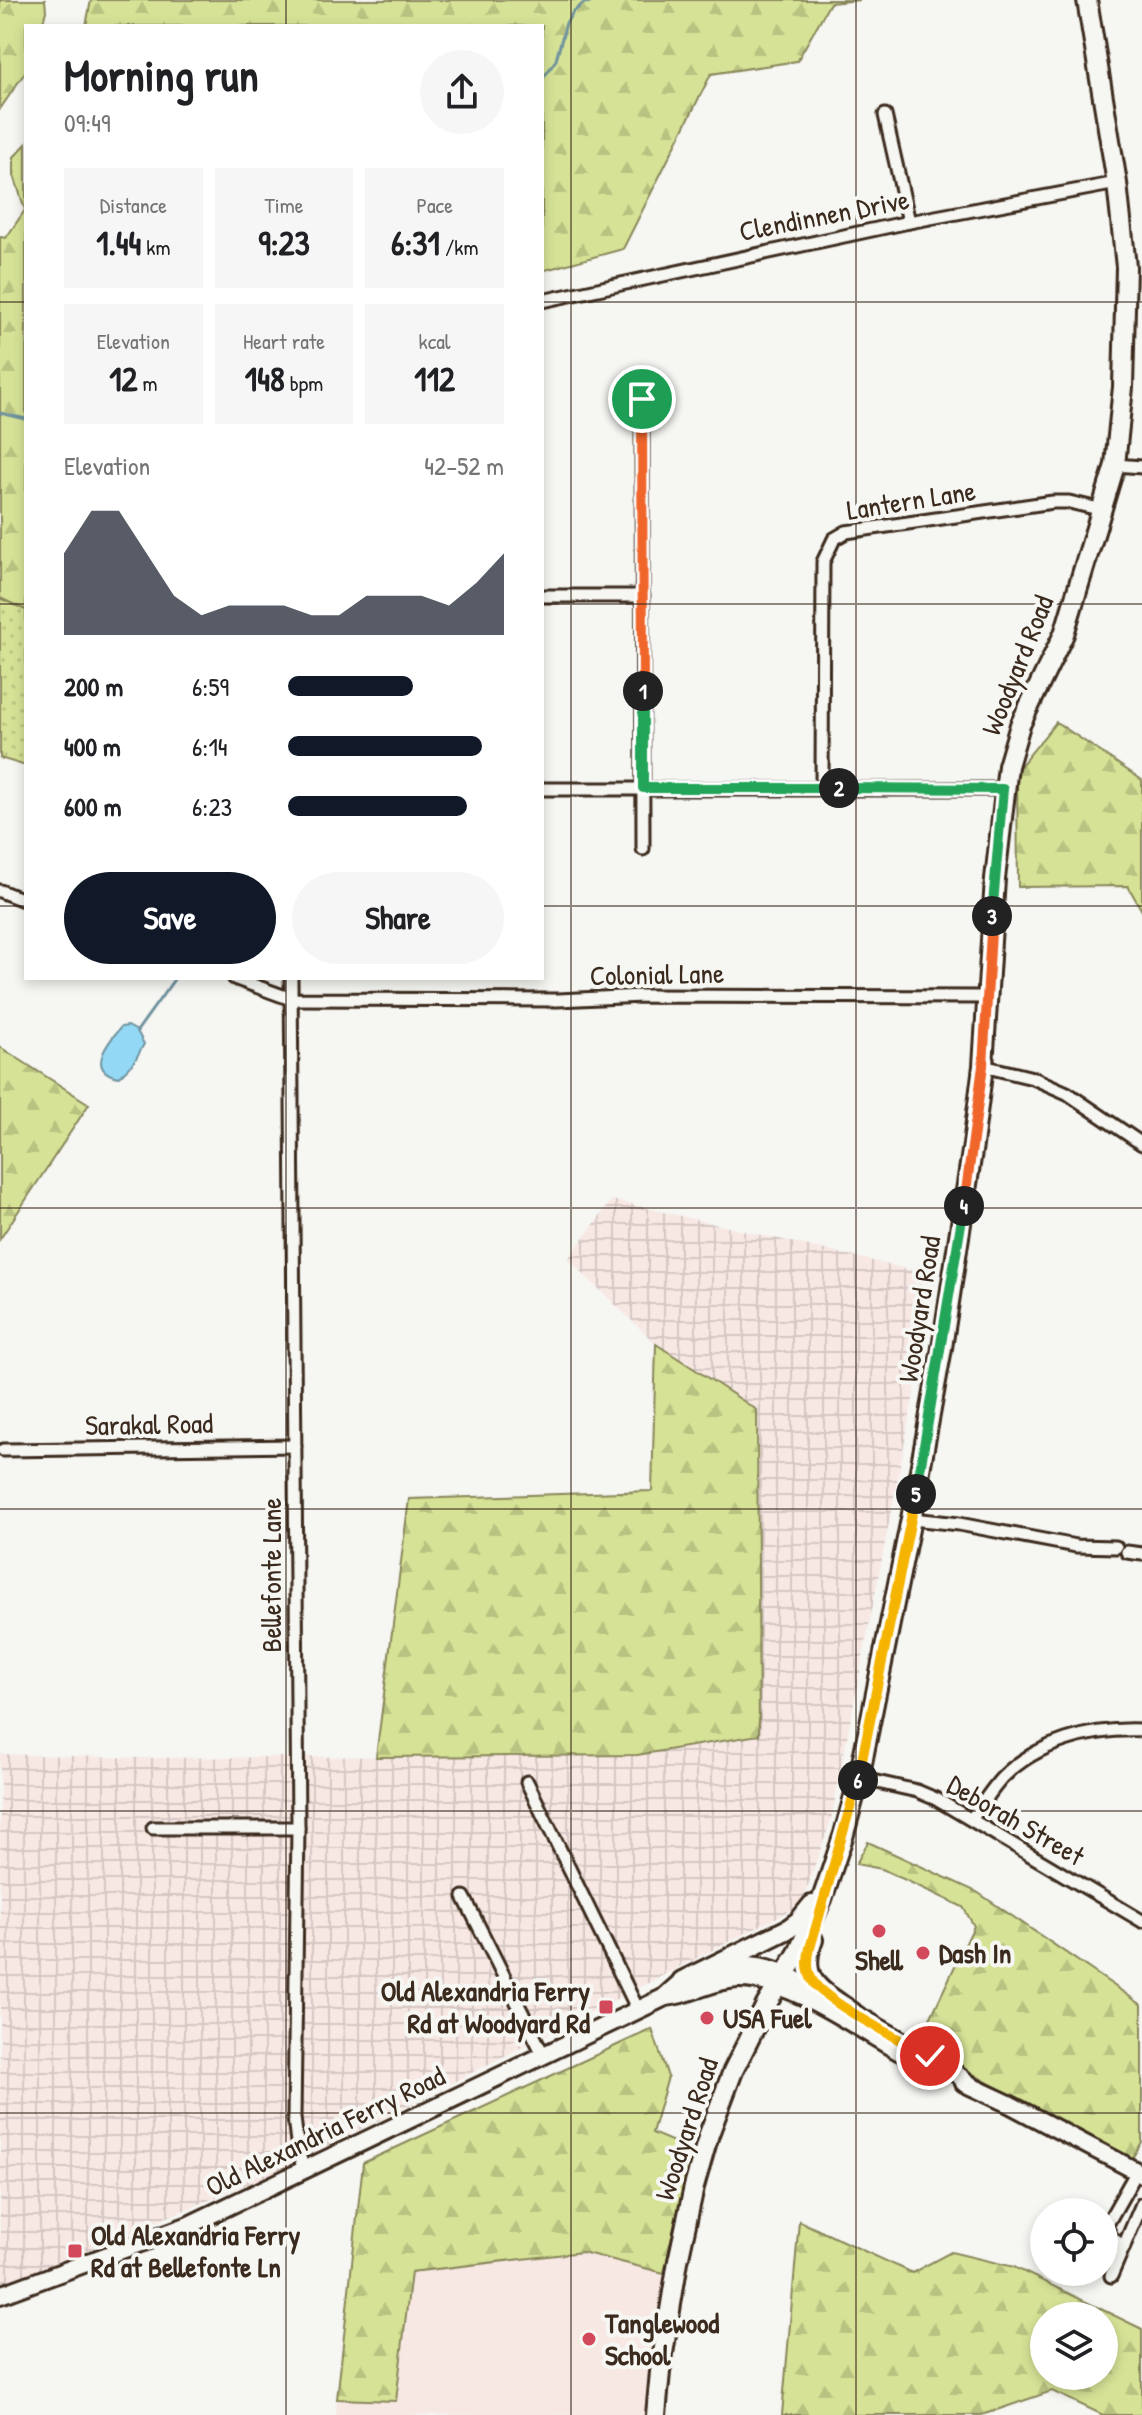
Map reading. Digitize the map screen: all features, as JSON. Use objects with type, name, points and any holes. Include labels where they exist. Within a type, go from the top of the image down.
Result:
[{"type":"main road","name":"Woodyard Road","points":[[656,2415],[671,2302],[694,2187],[713,2122],[733,2071],[810,1926],[828,1883],[859,1778],[912,1519],[942,1348],[983,1066],[1003,789],[1020,725],[1064,634],[1115,465],[1123,387],[1126,295],[1117,183],[1087,0]]},
{"type":"main road","points":[[682,1981],[788,1929],[799,1921],[828,1883]]},
{"type":"main road","points":[[828,1883],[807,1959],[814,1984],[852,2012],[948,2067],[973,2087]]},
{"type":"main road","name":"Old Alexandria Ferry Road","points":[[0,2295],[189,2225],[666,1997],[682,1981],[742,1964],[767,1967],[782,1980]]},
{"type":"main road","name":"Old Alexandria Ferry Road","points":[[666,1997],[683,1996],[710,1984],[733,1979],[782,1980]]},
{"type":"main road","points":[[782,1980],[852,2012]]},
{"type":"main road","points":[[782,1980],[934,2070],[1139,2173]]},
{"type":"street","points":[[885,115],[909,222]]},
{"type":"street","name":"Clendinnen Drive","points":[[544,301],[909,222],[1117,183]]},
{"type":"street","points":[[642,399],[643,849]]},
{"type":"street","points":[[1115,465],[1142,467]]},
{"type":"street","name":"Lantern Lane","points":[[822,787],[823,562],[834,539],[846,532],[1053,502],[1069,502],[1103,510]]},
{"type":"street","points":[[544,596],[643,596]]},
{"type":"street","points":[[544,789],[1003,789]]},
{"type":"street","points":[[0,891],[24,900]]},
{"type":"street","name":"Colonial Lane","points":[[239,980],[291,999],[988,997]]},
{"type":"street","name":"Bellefonte Lane","points":[[291,980],[298,1828],[294,2118],[304,2171]]},
{"type":"street","points":[[983,1066],[1018,1073],[1067,1093],[1142,1144]]},
{"type":"street","name":"Sarakal Road","points":[[3,1450],[295,1446]]},
{"type":"street","points":[[912,1519],[974,1526],[1076,1546],[1122,1549],[1142,1554]]},
{"type":"street","points":[[972,1818],[1002,1778],[1037,1752],[1088,1734],[1117,1729],[1141,1730]]},
{"type":"street","name":"Deborah Street","points":[[859,1778],[924,1794],[972,1818],[1142,1921]]},
{"type":"street","points":[[527,1782],[638,2010]]},
{"type":"street","points":[[153,1828],[298,1828]]},
{"type":"street","points":[[464,1897],[543,2054]]},
{"type":"street","points":[[1124,2247],[1111,2237],[1106,2226],[1139,2173]]},
{"type":"street","points":[[1118,2260],[1142,2204]]},
{"type":"shaded area","points":[[612,1200],[937,1276],[831,1820],[801,1905],[275,2173],[0,2286],[0,1754],[142,1758],[636,1755],[759,1735],[757,1410],[656,1344],[568,1259]]},
{"type":"shaded area","points":[[582,2252],[664,2273],[646,2415],[336,2415],[337,2399],[396,2401],[411,2272]]},
{"type":"green space","points":[[0,0],[45,0],[43,24],[24,24],[24,74],[0,109]]},
{"type":"green space","points":[[91,0],[860,0],[830,3],[797,61],[711,74],[623,249],[544,270],[544,24],[86,24]]},
{"type":"green space","points":[[24,146],[24,207],[14,175],[14,157]]},
{"type":"green space","points":[[24,211],[24,609],[0,598],[0,237],[6,238]]},
{"type":"green space","points":[[0,598],[24,609],[24,765],[0,758]]},
{"type":"green space","points":[[1056,722],[1142,780],[1142,911],[1128,886],[1018,887],[1017,770]]},
{"type":"green space","points":[[0,1047],[89,1104],[0,1239]]},
{"type":"green space","points":[[656,1344],[757,1410],[759,1735],[637,1755],[376,1757],[409,1499],[652,1491]]},
{"type":"green space","points":[[868,1842],[977,1892],[1142,2005],[1142,2142],[1128,2165],[919,2042],[974,1926],[963,1907],[882,1869],[856,1864]]},
{"type":"green space","points":[[652,2029],[668,2077],[652,2133],[693,2150],[664,2273],[582,2252],[411,2272],[396,2401],[337,2399],[363,2163]]},
{"type":"green space","points":[[799,2221],[912,2273],[951,2252],[1014,2267],[1030,2275],[1030,2286],[1053,2286],[1086,2302],[1030,2302],[1030,2390],[1118,2390],[1118,2317],[1142,2329],[1142,2415],[1103,2415],[1052,2391],[982,2415],[782,2415]]},
{"type":"water","points":[[128,1026],[137,1031],[144,1044],[134,1062],[119,1077],[103,1069],[102,1055],[121,1027]]},
{"type":"waterway","points":[[544,77],[556,60],[566,23],[573,12],[584,3],[607,0]]},
{"type":"waterway","points":[[0,413],[24,419]]},
{"type":"waterway","points":[[137,1031],[174,980]]},
{"type":"place","name":"Shell","points":[[879,1931]]},
{"type":"place","name":"Dash In","points":[[923,1953]]},
{"type":"place","name":"Old Alexandria Ferry Rd at Woodyard Rd","points":[[606,2007]]},
{"type":"place","name":"USA Fuel","points":[[707,2018]]},
{"type":"place","name":"Old Alexandria Ferry Rd at Bellefonte Ln","points":[[75,2251]]},
{"type":"place","name":"Tanglewood School","points":[[589,2339]]},
{"type":"route","points":[[642,399],[643,788],[1003,789],[983,1066],[942,1348],[912,1519],[867,1743],[807,1959],[810,1976],[821,1991],[930,2056]]}]
